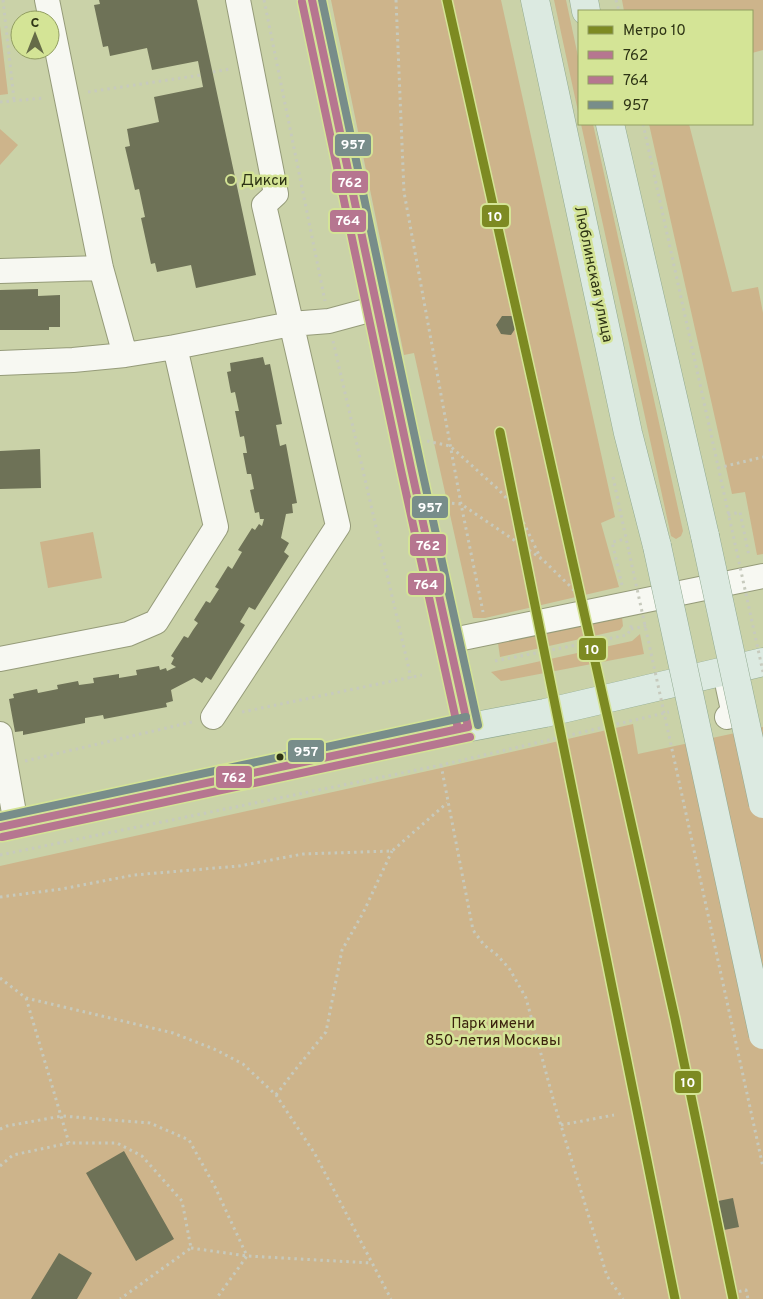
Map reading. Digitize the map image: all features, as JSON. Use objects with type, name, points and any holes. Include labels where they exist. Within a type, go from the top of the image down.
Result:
[{"type":"main road","name":"Люблинская улица","points":[[535,0],[628,433],[657,546],[763,1035]]},
{"type":"main road","points":[[610,125],[705,536],[763,804]]},
{"type":"main road","points":[[8,826],[546,712],[763,662]]},
{"type":"street","points":[[47,0],[102,268],[125,355]]},
{"type":"street","points":[[212,717],[338,526],[264,205],[276,194],[238,0]]},
{"type":"street","points":[[312,0],[448,641],[468,727]]},
{"type":"street","points":[[0,271],[102,268]]},
{"type":"street","points":[[0,363],[73,360],[175,348],[291,324],[329,321],[377,308]]},
{"type":"street","points":[[0,659],[128,634],[156,622],[216,526],[175,348]]},
{"type":"street","points":[[448,641],[757,569]]},
{"type":"street","points":[[724,671],[734,715],[726,717]]},
{"type":"street","points":[[0,734],[8,826]]},
{"type":"path","points":[[3,0],[14,100]]},
{"type":"path","points":[[396,0],[404,192],[450,446],[484,614]]},
{"type":"path","points":[[0,102],[67,96],[201,75]]},
{"type":"path","points":[[644,125],[763,672]]},
{"type":"path","points":[[423,440],[450,446],[498,489],[518,511],[542,559]]},
{"type":"path","points":[[718,468],[763,457]]},
{"type":"path","points":[[438,501],[461,504],[542,559],[573,589],[574,596]]},
{"type":"path","points":[[728,515],[740,512],[757,569]]},
{"type":"path","points":[[623,592],[612,542],[626,539]]},
{"type":"path","points":[[629,552],[763,1167]]},
{"type":"path","points":[[494,661],[627,635],[631,629],[631,621]]},
{"type":"path","points":[[0,855],[441,767],[672,711]]},
{"type":"path","points":[[441,767],[473,930],[484,945],[496,954],[509,968],[526,998],[606,1276],[623,1299]]},
{"type":"path","points":[[276,1095],[326,1032],[342,950],[363,913],[392,851],[447,803]]},
{"type":"path","points":[[0,897],[62,889],[134,875],[239,866],[303,854],[392,851]]},
{"type":"path","points":[[0,978],[26,998],[173,1033],[214,1049],[243,1064],[276,1095],[315,1154],[391,1299]]},
{"type":"path","points":[[26,998],[70,1143]]},
{"type":"path","points":[[561,1125],[614,1114]]},
{"type":"path","points":[[0,1129],[62,1116],[150,1123],[188,1140],[215,1187],[247,1256]]},
{"type":"path","points":[[0,1166],[13,1155],[70,1143],[117,1143],[142,1156],[182,1201],[191,1248]]},
{"type":"path","points":[[120,1299],[191,1248],[247,1256],[371,1263]]},
{"type":"path","points":[[216,1299],[247,1256]]},
{"type":"path","points":[[730,1280],[733,1293],[746,1290],[748,1299]]},
{"type":"green space","points":[[331,0],[501,0],[615,517],[601,523],[619,587],[485,618],[473,618],[414,353],[404,355]]},
{"type":"green space","points":[[554,0],[566,0],[578,56],[578,111]]},
{"type":"green space","points":[[622,0],[763,0],[763,50],[753,53],[753,10],[624,10]]},
{"type":"green space","points":[[0,26],[8,94],[0,95]]},
{"type":"green space","points":[[581,125],[593,125],[683,531],[681,536],[676,539],[671,536]]},
{"type":"green space","points":[[649,125],[689,125],[732,292],[758,287],[763,313],[763,554],[757,555],[745,492],[732,494]]},
{"type":"green space","points":[[0,129],[18,145],[0,165]]},
{"type":"green space","points":[[93,532],[102,578],[48,588],[40,542]]},
{"type":"green space","points":[[622,617],[623,626],[620,630],[500,657],[498,643]]},
{"type":"green space","points":[[640,634],[644,654],[501,681],[491,672],[632,641]]},
{"type":"green space","name":"Парк имени 850-летия Москвы","points":[[633,724],[638,754],[763,727],[763,1299],[0,1299],[0,866]]},
{"type":"building","points":[[99,0],[197,0],[256,275],[196,288],[191,265],[157,272],[155,263],[151,264],[141,218],[145,217],[139,189],[135,190],[125,147],[130,146],[127,129],[159,122],[154,97],[203,87],[198,61],[152,70],[147,48],[110,56],[108,46],[103,47],[94,5],[100,4]]},
{"type":"building","points":[[38,289],[38,296],[60,295],[60,327],[49,327],[49,330],[0,330],[0,290]]},
{"type":"building","points":[[502,316],[512,316],[517,326],[511,335],[501,334],[496,325]]},
{"type":"building","points":[[263,357],[265,365],[270,364],[282,424],[276,425],[280,446],[286,444],[297,503],[292,504],[293,513],[286,514],[281,538],[289,543],[284,552],[289,556],[255,610],[249,607],[240,622],[245,625],[211,680],[206,677],[202,683],[194,678],[171,690],[173,701],[166,703],[167,707],[104,719],[103,715],[85,718],[85,723],[23,735],[23,731],[15,732],[9,699],[14,698],[13,694],[37,689],[38,693],[58,689],[57,685],[78,681],[79,685],[94,683],[93,678],[119,674],[119,678],[137,675],[136,670],[159,666],[160,670],[166,668],[167,671],[176,667],[171,664],[174,658],[171,656],[184,636],[188,638],[198,623],[194,620],[206,601],[210,603],[219,589],[215,587],[228,566],[232,569],[242,552],[238,550],[252,528],[255,530],[259,524],[262,526],[264,519],[260,519],[259,512],[255,513],[250,490],[254,489],[251,474],[247,474],[243,453],[247,453],[244,436],[240,437],[235,411],[239,411],[235,392],[231,393],[227,372],[231,371],[230,363]]},
{"type":"building","points":[[40,449],[41,488],[0,489],[0,451]]},
{"type":"building","points":[[124,1151],[174,1239],[136,1261],[86,1173]]},
{"type":"building","points":[[733,1198],[739,1227],[719,1231],[713,1202]]},
{"type":"building","points":[[59,1253],[92,1273],[77,1299],[31,1299]]},
{"type":"metro line","name":"10","points":[[447,0],[675,1019],[733,1299]]},
{"type":"metro line","name":"10","points":[[500,432],[675,1299]]},
{"type":"transit line","name":"762","points":[[312,0],[468,727]]},
{"type":"transit line","name":"957","points":[[322,0],[478,725]]},
{"type":"transit line","name":"764","points":[[302,2],[458,729]]},
{"type":"transit line","name":"957","points":[[0,817],[466,717]]},
{"type":"transit line","name":"762","points":[[0,827],[468,727]]},
{"type":"transit line","name":"764","points":[[2,837],[470,737]]},
{"type":"place","name":"Дикси","points":[[231,180]]}]
